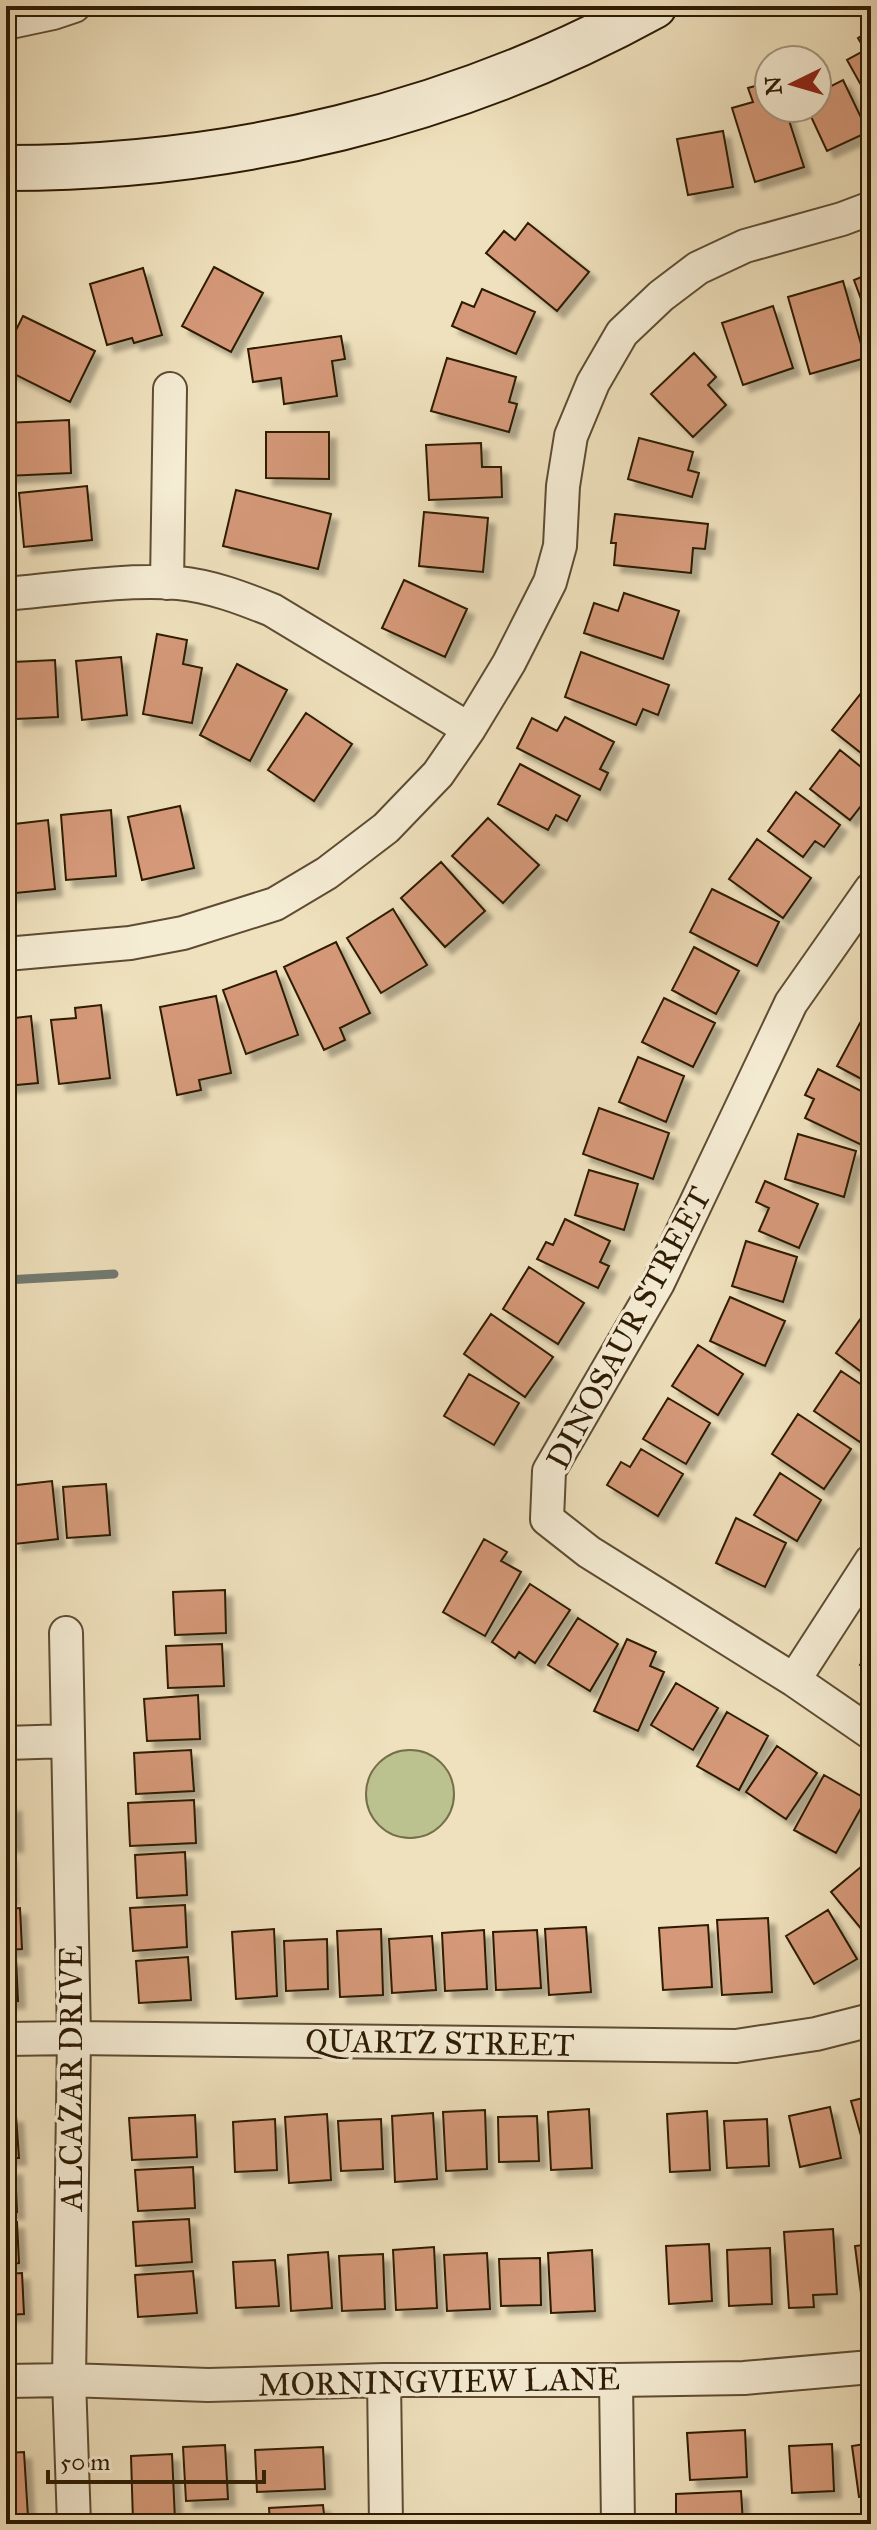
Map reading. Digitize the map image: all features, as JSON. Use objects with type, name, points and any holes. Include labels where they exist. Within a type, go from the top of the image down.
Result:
[{"type":"main road","points":[[6,168],[140,163],[218,153],[331,131],[428,103],[494,79],[561,52],[654,6]]},
{"type":"street","points":[[6,23],[74,6]]},
{"type":"street","points":[[6,954],[130,943],[183,933],[275,904],[327,873],[386,828],[438,774],[469,729],[509,663],[550,582],[560,546],[563,486],[571,436],[593,383],[622,333],[661,296],[698,268],[745,246],[871,208]]},
{"type":"street","points":[[167,583],[170,389]]},
{"type":"street","points":[[6,594],[137,582],[181,584],[238,596],[272,610],[469,729]]},
{"type":"street","name":"DINOSAUR STREET","points":[[871,889],[791,1003],[658,1283],[549,1471],[547,1519],[589,1552],[794,1680],[871,1733]]},
{"type":"street","points":[[794,1680],[871,1561]]},
{"type":"street","name":"ALCAZAR DRIVE","points":[[66,1633],[74,2038],[69,2380],[74,2524]]},
{"type":"street","points":[[6,1743],[68,1741]]},
{"type":"street","name":"QUARTZ STREET","points":[[6,2039],[736,2046],[816,2034],[871,2020]]},
{"type":"street","name":"MORNINGVIEW LANE","points":[[6,2381],[208,2385],[384,2380],[744,2378],[871,2367]]},
{"type":"street","points":[[384,2380],[386,2524]]},
{"type":"street","points":[[616,2380],[618,2524]]},
{"type":"green space","points":[[410,1750],[427,1754],[441,1763],[450,1777],[454,1794],[450,1811],[441,1825],[427,1834],[410,1838],[393,1834],[379,1825],[370,1811],[366,1794],[370,1777],[379,1763],[393,1754]]},
{"type":"building","points":[[871,30],[871,103],[847,60],[865,50],[858,38]]},
{"type":"building","points":[[843,80],[868,132],[827,151],[814,124],[833,124],[833,85]]},
{"type":"building","points":[[753,102],[753,124],[790,124],[804,167],[755,182],[732,108]]},
{"type":"building","points":[[723,131],[733,187],[688,195],[677,139]]},
{"type":"building","points":[[528,223],[589,272],[557,311],[486,253],[504,231],[515,240]]},
{"type":"building","points":[[214,267],[263,293],[231,352],[182,326]]},
{"type":"building","points":[[143,268],[162,335],[134,343],[132,338],[107,345],[90,284]]},
{"type":"building","points":[[871,273],[871,326],[854,280]]},
{"type":"building","points":[[843,281],[865,358],[810,374],[788,297]]},
{"type":"building","points":[[482,289],[535,312],[516,354],[452,326],[462,302],[474,307]]},
{"type":"building","points":[[773,306],[793,368],[743,385],[722,323]]},
{"type":"building","points":[[23,316],[95,351],[70,402],[6,370],[6,350]]},
{"type":"building","points":[[341,336],[345,359],[332,361],[337,396],[284,404],[281,378],[253,382],[248,349]]},
{"type":"building","points":[[694,353],[716,377],[708,385],[726,405],[693,437],[651,394]]},
{"type":"building","points":[[447,358],[516,377],[509,402],[517,404],[509,432],[431,411]]},
{"type":"building","points":[[69,420],[71,473],[6,476],[6,423]]},
{"type":"building","points":[[266,432],[329,432],[329,479],[266,478]]},
{"type":"building","points":[[639,438],[693,452],[688,470],[699,473],[692,497],[628,479]]},
{"type":"building","points":[[481,443],[482,467],[501,467],[502,497],[429,500],[426,445]]},
{"type":"building","points":[[87,486],[92,540],[24,547],[19,493]]},
{"type":"building","points":[[236,490],[331,514],[318,569],[223,546]]},
{"type":"building","points":[[424,512],[488,518],[483,572],[419,566]]},
{"type":"building","points":[[615,514],[708,524],[705,549],[693,548],[691,573],[614,565],[616,543],[611,543]]},
{"type":"building","points":[[404,580],[467,609],[445,657],[382,628]]},
{"type":"building","points":[[624,593],[679,611],[663,659],[584,633],[594,603],[618,611]]},
{"type":"building","points":[[157,634],[187,640],[183,664],[202,668],[192,723],[143,714]]},
{"type":"building","points":[[581,652],[669,685],[658,715],[643,709],[636,725],[565,697]]},
{"type":"building","points":[[121,657],[127,715],[82,720],[76,661]]},
{"type":"building","points":[[55,660],[58,717],[16,719],[13,662]]},
{"type":"building","points":[[237,664],[287,690],[250,761],[200,735]]},
{"type":"building","points":[[862,692],[871,700],[871,761],[832,730]]},
{"type":"building","points":[[306,713],[352,744],[314,801],[268,770]]},
{"type":"building","points":[[565,717],[614,742],[600,769],[608,773],[600,790],[517,748],[532,718],[557,731]]},
{"type":"building","points":[[840,750],[871,775],[871,793],[850,820],[810,789]]},
{"type":"building","points":[[520,764],[580,796],[567,821],[556,815],[548,830],[498,804]]},
{"type":"building","points":[[796,792],[840,825],[824,847],[815,841],[803,857],[768,831]]},
{"type":"building","points":[[180,806],[194,868],[142,880],[128,817]]},
{"type":"building","points":[[111,810],[116,876],[66,880],[61,815]]},
{"type":"building","points":[[488,818],[539,865],[503,903],[452,856]]},
{"type":"building","points":[[48,820],[55,889],[6,894],[6,825]]},
{"type":"building","points":[[757,839],[811,878],[783,918],[729,879]]},
{"type":"building","points":[[441,862],[485,911],[445,947],[401,898]]},
{"type":"building","points":[[712,889],[779,922],[757,966],[690,932]]},
{"type":"building","points":[[393,909],[427,965],[381,993],[347,938]]},
{"type":"building","points":[[336,942],[370,1013],[340,1028],[345,1040],[324,1050],[284,967]]},
{"type":"building","points":[[694,947],[739,971],[716,1014],[672,990]]},
{"type":"building","points":[[276,971],[298,1035],[246,1054],[223,990]]},
{"type":"building","points":[[216,996],[231,1073],[199,1080],[201,1090],[177,1095],[160,1007]]},
{"type":"building","points":[[664,998],[715,1023],[693,1067],[642,1042]]},
{"type":"building","points":[[101,1005],[110,1078],[59,1084],[51,1020],[76,1018],[75,1008]]},
{"type":"building","points":[[31,1016],[38,1083],[6,1086],[6,1019]]},
{"type":"building","points":[[860,1023],[871,1028],[871,1084],[837,1066]]},
{"type":"building","points":[[638,1057],[684,1076],[666,1122],[619,1102]]},
{"type":"building","points":[[818,1069],[871,1096],[871,1137],[866,1147],[805,1118],[814,1099],[805,1095]]},
{"type":"building","points":[[599,1108],[669,1133],[653,1179],[583,1154]]},
{"type":"building","points":[[798,1134],[856,1151],[844,1197],[785,1179]]},
{"type":"building","points":[[589,1170],[638,1184],[624,1230],[575,1215]]},
{"type":"building","points":[[765,1181],[818,1204],[799,1248],[759,1231],[769,1208],[756,1202]]},
{"type":"building","points":[[565,1219],[610,1241],[600,1262],[609,1266],[598,1288],[537,1259],[546,1242],[553,1245]]},
{"type":"building","points":[[746,1241],[797,1257],[783,1302],[732,1286]]},
{"type":"building","points":[[529,1267],[584,1303],[558,1344],[503,1309]]},
{"type":"building","points":[[730,1297],[785,1321],[765,1366],[710,1341]]},
{"type":"building","points":[[491,1314],[553,1357],[525,1397],[464,1354]]},
{"type":"building","points":[[864,1314],[871,1319],[871,1379],[836,1353]]},
{"type":"building","points":[[698,1345],[743,1374],[718,1415],[672,1386]]},
{"type":"building","points":[[841,1371],[871,1391],[871,1425],[860,1442],[814,1411]]},
{"type":"building","points":[[469,1374],[519,1403],[494,1445],[444,1416]]},
{"type":"building","points":[[668,1398],[710,1423],[686,1464],[643,1439]]},
{"type":"building","points":[[798,1414],[851,1449],[824,1489],[772,1454]]},
{"type":"building","points":[[641,1449],[683,1474],[658,1516],[607,1485],[621,1462],[630,1467]]},
{"type":"building","points":[[780,1473],[821,1500],[797,1541],[754,1515]]},
{"type":"building","points":[[52,1481],[58,1539],[15,1544],[8,1486]]},
{"type":"building","points":[[106,1484],[110,1535],[67,1538],[63,1487]]},
{"type":"building","points":[[736,1518],[786,1543],[765,1587],[716,1563]]},
{"type":"building","points":[[484,1539],[507,1552],[501,1561],[521,1572],[485,1636],[443,1612]]},
{"type":"building","points":[[530,1584],[570,1610],[535,1663],[519,1652],[515,1658],[492,1642]]},
{"type":"building","points":[[225,1590],[226,1633],[175,1635],[173,1592]]},
{"type":"building","points":[[578,1618],[618,1644],[590,1691],[548,1665]]},
{"type":"building","points":[[627,1639],[656,1652],[650,1666],[664,1672],[638,1731],[594,1711]]},
{"type":"building","points":[[222,1644],[224,1686],[168,1688],[166,1646]]},
{"type":"building","points":[[871,1648],[871,1672],[860,1665]]},
{"type":"building","points":[[676,1683],[718,1708],[693,1750],[651,1725]]},
{"type":"building","points":[[198,1695],[200,1739],[147,1741],[144,1699]]},
{"type":"building","points":[[727,1712],[768,1736],[739,1790],[697,1766]]},
{"type":"building","points":[[777,1746],[817,1773],[786,1819],[746,1792]]},
{"type":"building","points":[[191,1750],[194,1791],[136,1794],[134,1753]]},
{"type":"building","points":[[824,1775],[866,1799],[836,1853],[794,1830]]},
{"type":"building","points":[[194,1800],[196,1843],[130,1846],[128,1803]]},
{"type":"building","points":[[6,1805],[14,1805],[16,1845],[6,1845]]},
{"type":"building","points":[[185,1852],[187,1895],[137,1898],[135,1855]]},
{"type":"building","points":[[6,1855],[9,1855],[11,1897],[6,1898]]},
{"type":"building","points":[[868,1861],[871,1864],[871,1941],[831,1892]]},
{"type":"building","points":[[185,1905],[187,1947],[133,1951],[130,1908]]},
{"type":"building","points":[[20,1908],[22,1949],[6,1950],[6,1909]]},
{"type":"building","points":[[828,1910],[857,1959],[814,1984],[786,1936]]},
{"type":"building","points":[[768,1918],[772,1992],[722,1995],[717,1920]]},
{"type":"building","points":[[708,1925],[712,1987],[663,1990],[659,1928]]},
{"type":"building","points":[[586,1927],[591,1992],[549,1995],[545,1929]]},
{"type":"building","points":[[274,1929],[277,1996],[236,1999],[232,1932]]},
{"type":"building","points":[[381,1929],[383,1995],[340,1997],[337,1931]]},
{"type":"building","points":[[484,1930],[487,1989],[445,1991],[442,1933]]},
{"type":"building","points":[[537,1930],[541,1988],[496,1990],[493,1932]]},
{"type":"building","points":[[432,1936],[436,1990],[392,1993],[389,1939]]},
{"type":"building","points":[[327,1939],[328,1989],[286,1991],[284,1941]]},
{"type":"building","points":[[188,1957],[191,2000],[139,2003],[136,1961]]},
{"type":"building","points":[[6,1959],[16,1959],[18,2001],[6,2002]]},
{"type":"building","points":[[871,2096],[871,2144],[864,2146],[851,2101]]},
{"type":"building","points":[[830,2107],[841,2158],[800,2167],[789,2116]]},
{"type":"building","points":[[589,2109],[592,2168],[551,2170],[548,2112]]},
{"type":"building","points":[[485,2110],[487,2169],[446,2171],[443,2112]]},
{"type":"building","points":[[707,2111],[710,2170],[670,2172],[667,2114]]},
{"type":"building","points":[[433,2113],[437,2179],[395,2182],[392,2116]]},
{"type":"building","points":[[327,2114],[331,2180],[289,2183],[285,2117]]},
{"type":"building","points":[[195,2115],[197,2157],[132,2160],[129,2118]]},
{"type":"building","points":[[6,2116],[16,2116],[19,2158],[6,2158]]},
{"type":"building","points":[[537,2116],[539,2161],[499,2162],[498,2117]]},
{"type":"building","points":[[275,2119],[277,2170],[235,2172],[233,2122]]},
{"type":"building","points":[[381,2119],[383,2169],[341,2171],[338,2121]]},
{"type":"building","points":[[767,2119],[769,2166],[727,2168],[724,2121]]},
{"type":"building","points":[[193,2167],[195,2208],[138,2211],[135,2170]]},
{"type":"building","points":[[15,2168],[17,2212],[6,2212],[6,2169]]},
{"type":"building","points":[[189,2219],[192,2262],[136,2266],[133,2222]]},
{"type":"building","points":[[6,2222],[17,2222],[19,2263],[6,2264]]},
{"type":"building","points":[[833,2229],[837,2294],[813,2295],[814,2307],[789,2308],[784,2232]]},
{"type":"building","points":[[709,2244],[712,2301],[669,2304],[666,2246]]},
{"type":"building","points":[[871,2244],[871,2291],[861,2293],[855,2246]]},
{"type":"building","points":[[434,2247],[437,2308],[396,2310],[393,2250]]},
{"type":"building","points":[[770,2248],[772,2304],[729,2306],[727,2250]]},
{"type":"building","points":[[592,2250],[595,2311],[551,2313],[548,2253]]},
{"type":"building","points":[[328,2252],[332,2308],[291,2311],[288,2255]]},
{"type":"building","points":[[487,2253],[490,2309],[447,2311],[444,2255]]},
{"type":"building","points":[[383,2254],[385,2309],[342,2311],[339,2256]]},
{"type":"building","points":[[540,2258],[541,2305],[501,2306],[499,2259]]},
{"type":"building","points":[[275,2260],[279,2306],[236,2308],[233,2262]]},
{"type":"building","points":[[193,2271],[197,2313],[138,2317],[135,2275]]},
{"type":"building","points":[[22,2273],[24,2314],[6,2315],[6,2274]]},
{"type":"building","points":[[745,2430],[747,2477],[690,2480],[687,2433]]},
{"type":"building","points":[[871,2443],[871,2496],[859,2497],[852,2446]]},
{"type":"building","points":[[832,2444],[834,2491],[792,2493],[789,2446]]},
{"type":"building","points":[[225,2445],[228,2499],[186,2501],[183,2447]]},
{"type":"building","points":[[323,2447],[325,2489],[257,2492],[255,2450]]},
{"type":"building","points":[[24,2452],[28,2517],[6,2518],[6,2453]]},
{"type":"building","points":[[172,2454],[175,2520],[133,2522],[131,2456]]},
{"type":"building","points":[[741,2491],[743,2524],[688,2524],[687,2514],[676,2515],[676,2494]]},
{"type":"building","points":[[323,2505],[325,2524],[270,2524],[269,2508]]},
{"type":"waterway","points":[[6,1280],[114,1274]]}]
